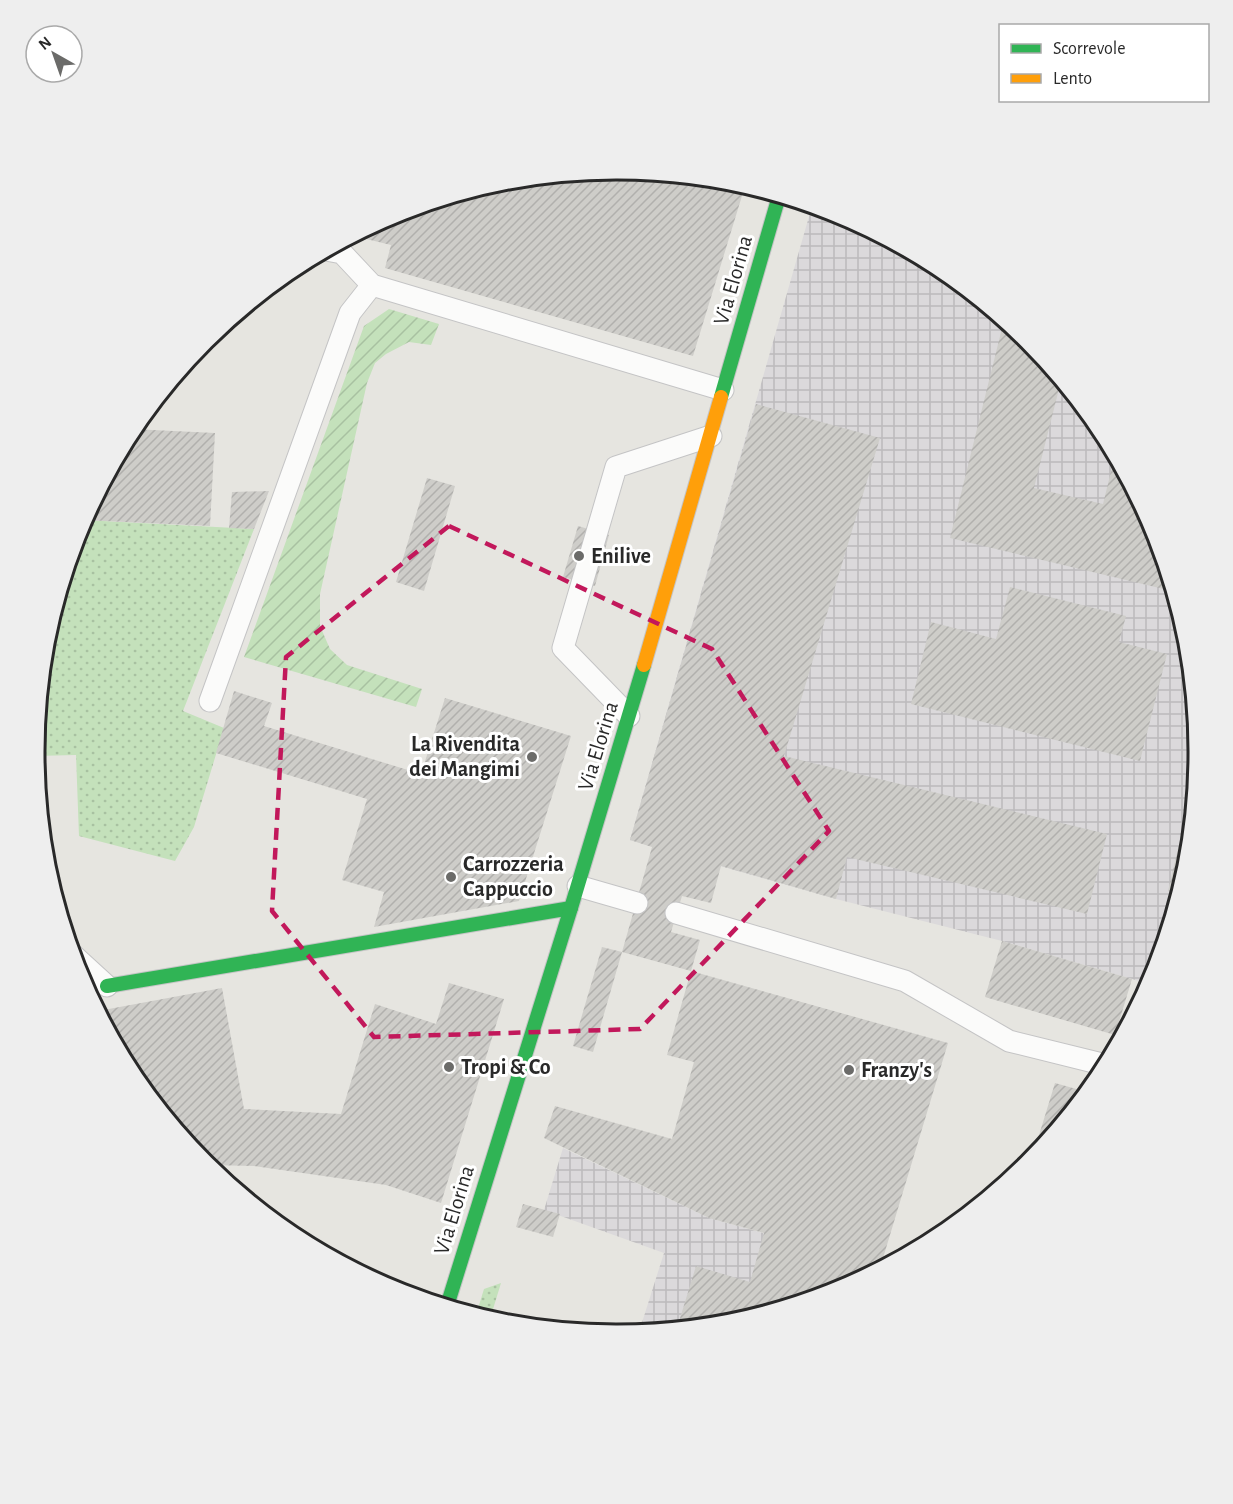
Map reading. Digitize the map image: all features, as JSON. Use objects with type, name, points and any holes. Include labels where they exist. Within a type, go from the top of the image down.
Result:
[{"type":"main road","name":"Via Elorina","points":[[449,1298],[629,716],[777,204]]},
{"type":"main road","points":[[107,986],[571,908]]},
{"type":"lane","points":[[339,252],[372,285],[723,390]]},
{"type":"lane","points":[[210,701],[350,313],[372,285]]},
{"type":"lane","points":[[629,716],[563,648],[616,467],[711,436]]},
{"type":"lane","points":[[578,886],[637,903]]},
{"type":"lane","points":[[676,913],[905,981],[1009,1041],[1096,1063]]},
{"type":"lane","points":[[88,969],[107,986]]},
{"type":"highlighted area","points":[[449,526],[712,649],[829,831],[640,1029],[374,1037],[272,911],[286,657]]},
{"type":"shaded area","points":[[810,215],[869,239],[902,257],[934,277],[993,322],[1021,348],[1070,404],[1092,434],[1129,499],[1158,568],[1169,604],[1183,677],[1187,715],[1187,789],[1183,827],[1169,900],[1158,936],[1139,981],[1002,941],[836,899],[630,840]]},
{"type":"shaded area","points":[[563,1148],[709,1218],[872,1263],[835,1280],[764,1304],[691,1319],[642,1323],[664,1253],[544,1210]]},
{"type":"green space","points":[[389,309],[439,324],[431,345],[409,342],[386,354],[375,363],[367,383],[320,594],[320,626],[330,649],[347,665],[422,689],[416,707],[244,657],[364,326]]},
{"type":"green space","points":[[94,521],[254,529],[183,711],[224,728],[194,827],[175,861],[79,836],[76,755],[45,756],[46,715],[50,677],[64,604],[75,568]]},
{"type":"green space","points":[[501,1283],[493,1310],[479,1306],[484,1289]]},
{"type":"building","points":[[616,180],[691,185],[742,195],[693,356],[385,268],[391,245],[365,239],[433,211],[469,200],[542,185]]},
{"type":"building","points":[[1002,330],[1059,390],[1034,488],[1103,504],[1112,468],[1144,533],[1164,589],[950,538]]},
{"type":"building","points":[[756,404],[880,438],[784,756],[1107,834],[1087,914],[847,857],[836,899],[721,866],[711,903],[682,896],[671,932],[700,940],[691,971],[622,952],[652,847],[630,840]]},
{"type":"building","points":[[144,430],[215,433],[210,526],[95,521],[122,466]]},
{"type":"building","points":[[427,478],[455,486],[424,591],[396,582]]},
{"type":"building","points":[[269,491],[254,529],[229,528],[232,492]]},
{"type":"building","points":[[578,526],[609,535],[595,586],[563,577]]},
{"type":"building","points":[[1010,587],[1126,616],[1119,642],[1167,654],[1140,761],[911,704],[931,622],[996,639]]},
{"type":"building","points":[[234,691],[272,703],[264,726],[421,774],[445,698],[571,736],[519,901],[374,927],[384,892],[342,880],[367,799],[216,753]]},
{"type":"building","points":[[1183,829],[1171,892],[1168,891]]},
{"type":"building","points":[[1002,941],[1132,979],[1113,1034],[985,997]]},
{"type":"building","points":[[602,947],[622,952],[593,1052],[573,1046]]},
{"type":"building","points":[[691,971],[948,1043],[883,1257],[835,1280],[800,1293],[728,1313],[679,1320],[696,1266],[750,1282],[764,1233],[709,1218],[544,1138],[555,1106],[672,1139],[694,1062],[667,1055]]},
{"type":"building","points":[[449,983],[504,999],[441,1203],[386,1185],[254,1166],[222,1165],[163,1100],[141,1070],[106,1009],[222,988],[244,1109],[341,1114],[375,1004],[436,1024]]},
{"type":"building","points":[[1055,1083],[1078,1089],[1070,1100],[1038,1137]]},
{"type":"building","points":[[523,1204],[560,1214],[553,1237],[516,1227]]},
{"type":"traffic: fast","points":[[721,397],[777,204]]},
{"type":"traffic: fast","points":[[449,1298],[644,665]]},
{"type":"traffic: fast","points":[[107,986],[571,908]]},
{"type":"traffic: slow","points":[[644,665],[721,397]]},
{"type":"place","name":"Enilive","points":[[579,556]]},
{"type":"place","name":"La Rivendita dei Mangimi","points":[[532,757]]},
{"type":"place","name":"Carrozzeria Cappuccio","points":[[451,877]]},
{"type":"place","name":"Tropi & Co","points":[[449,1067]]},
{"type":"place","name":"Franzy's","points":[[849,1070]]}]
